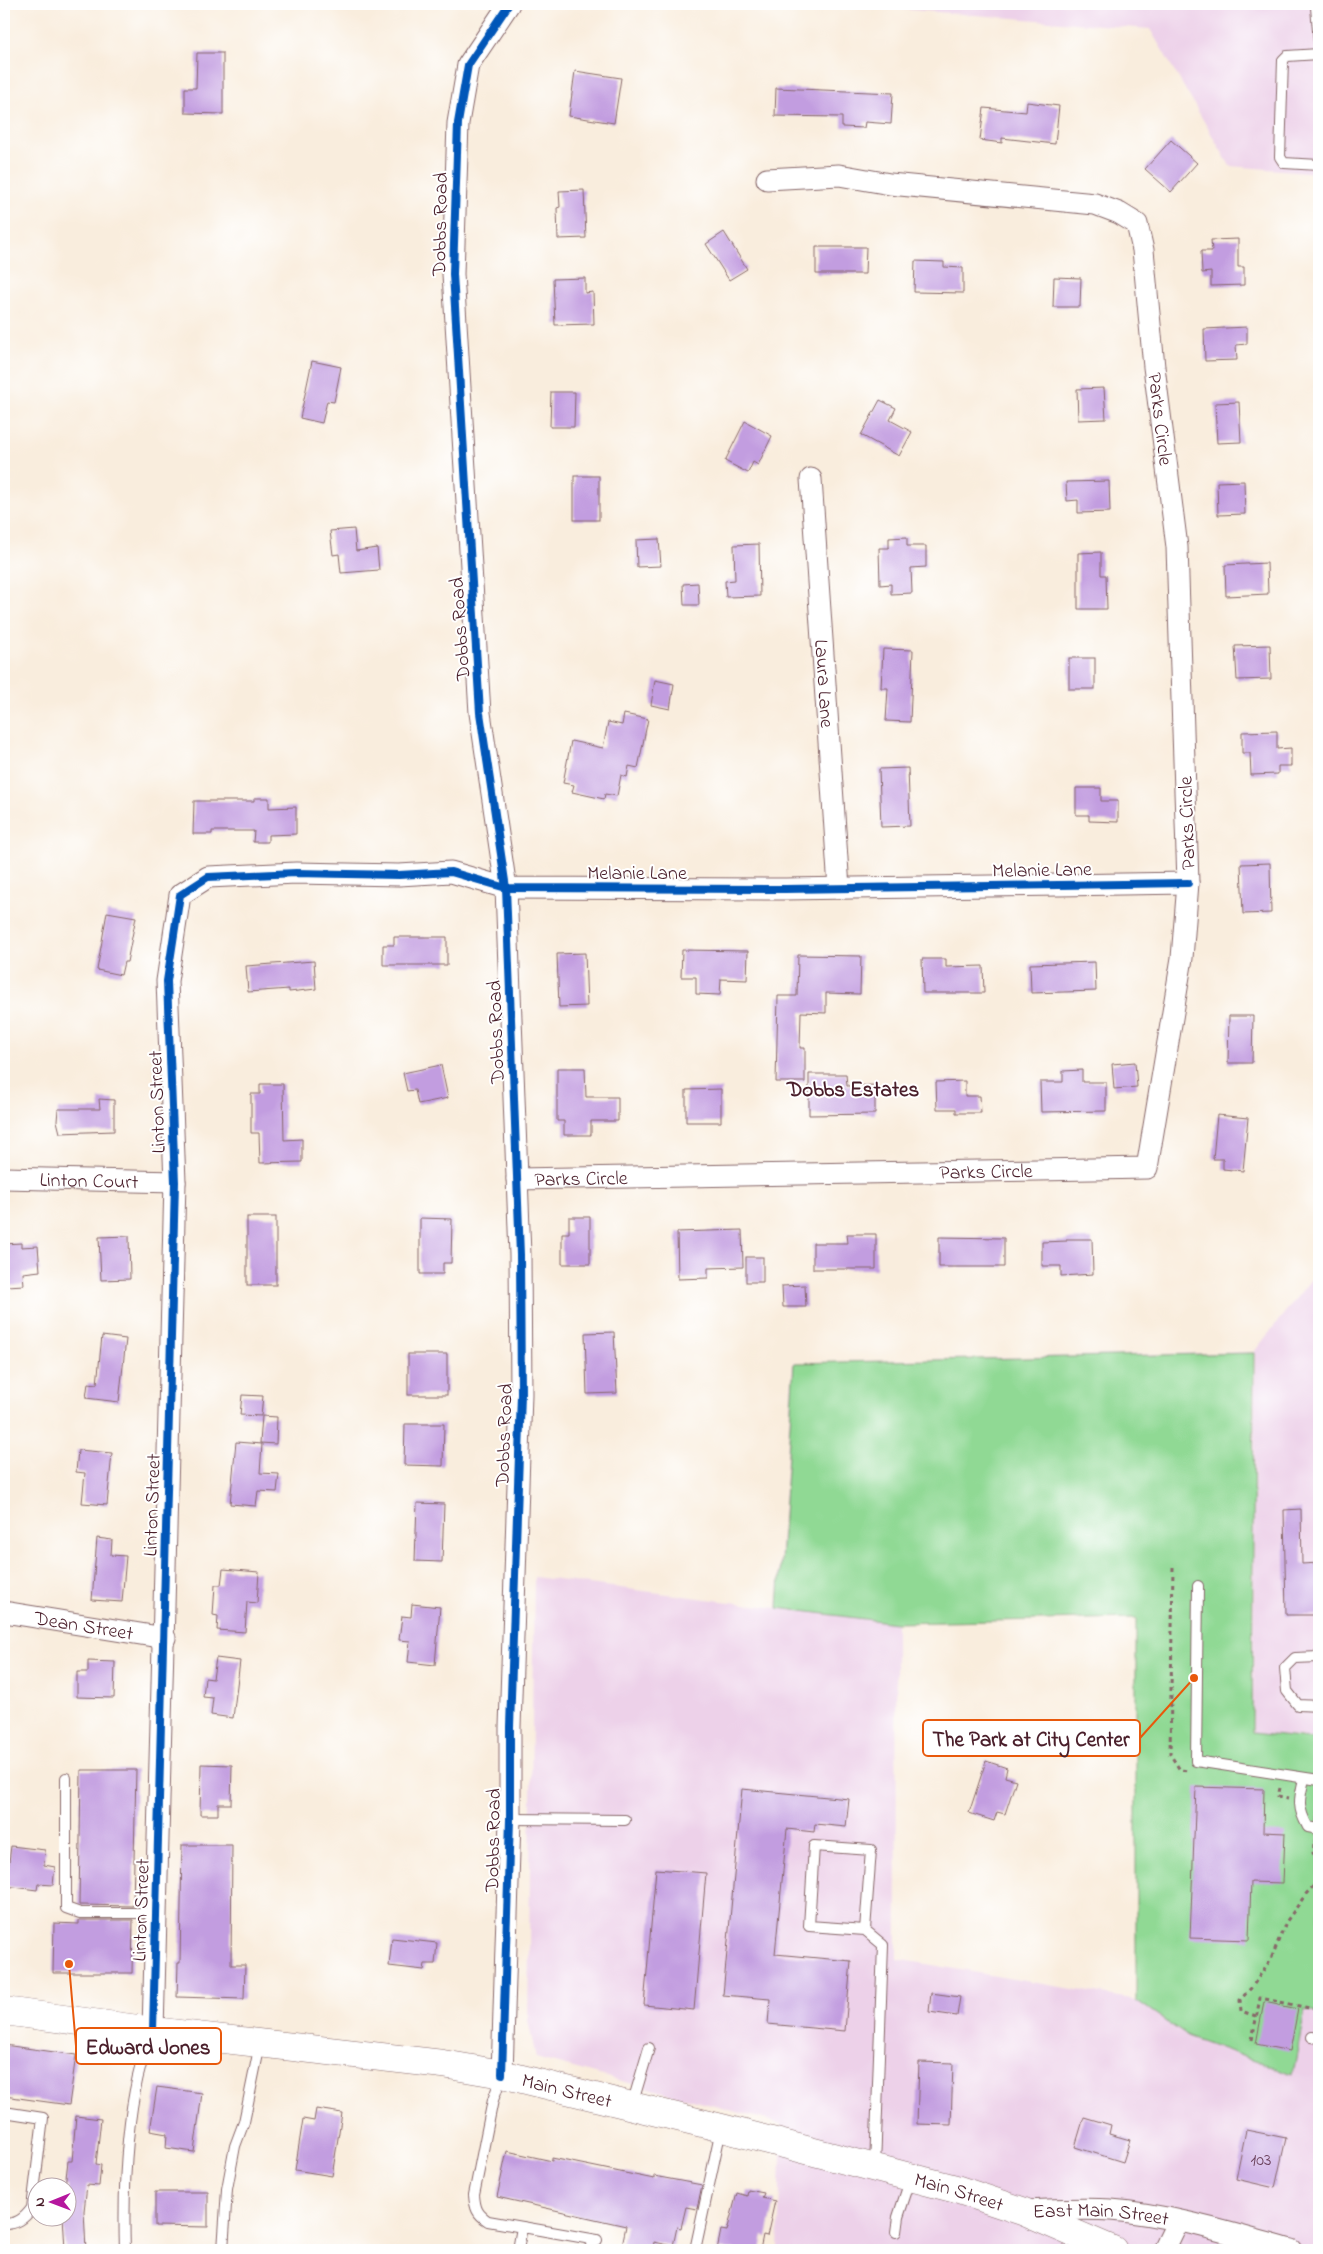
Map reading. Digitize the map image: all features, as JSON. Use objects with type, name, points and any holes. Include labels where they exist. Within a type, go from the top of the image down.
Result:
[{"type":"main road","name":"Main Street","points":[[4,2011],[153,2031],[443,2064],[502,2074],[632,2105],[973,2194],[1022,2211],[1113,2250]]},
{"type":"street","name":"Dobbs Road","points":[[502,2074],[510,1819],[510,1709],[522,1324],[506,888],[480,713],[453,274],[458,123],[468,65],[509,4]]},
{"type":"street","name":"Parks Circle","points":[[517,1179],[1147,1168],[1182,958],[1188,883],[1177,547],[1154,367],[1143,250],[1137,224],[1119,213],[1095,204],[890,184],[839,175],[767,179]]},
{"type":"street","name":"Laura Lane","points":[[812,479],[839,888]]},
{"type":"street","name":"Melanie Lane","points":[[167,980],[180,895],[208,877],[296,873],[399,875],[451,872],[506,888],[839,888],[1188,883]]},
{"type":"street","name":"Linton Street","points":[[153,2031],[176,1182],[167,980]]},
{"type":"street","name":"Linton Court","points":[[4,1178],[176,1182]]},
{"type":"street","name":"Dean Street","points":[[4,1612],[164,1638]]},
{"type":"street","name":"East Main Street","points":[[1022,2211],[1112,2210],[1178,2221],[1291,2250]]},
{"type":"street","name":"East Main Street","points":[[1164,2250],[1178,2221]]},
{"type":"lane","points":[[1316,7],[1319,42]]},
{"type":"lane","points":[[1319,54],[1287,56],[1283,60],[1280,157],[1284,163],[1319,165]]},
{"type":"lane","points":[[1198,1586],[1196,1760],[1319,1780]]},
{"type":"lane","points":[[1319,1657],[1295,1658],[1285,1668],[1287,1691],[1298,1705],[1319,1706]]},
{"type":"lane","points":[[66,1778],[66,1908],[80,1913],[156,1914]]},
{"type":"lane","points":[[1304,1779],[1300,1797],[1300,1813],[1308,1827],[1319,1830]]},
{"type":"lane","points":[[510,1819],[625,1820]]},
{"type":"lane","points":[[865,1930],[871,1850],[814,1846],[809,1926],[865,1930],[883,1945],[875,2167]]},
{"type":"lane","points":[[125,2250],[128,2160],[132,2114],[141,2063],[153,2031]]},
{"type":"lane","points":[[224,2250],[227,2189],[235,2146],[244,2122],[260,2043]]},
{"type":"lane","points":[[632,2105],[649,2048]]},
{"type":"lane","points":[[502,2074],[492,2100],[474,2195],[475,2206],[479,2215],[488,2222],[596,2240],[588,2250]]},
{"type":"lane","points":[[4,2112],[43,2118],[32,2208],[25,2217],[14,2224],[4,2224]]},
{"type":"lane","points":[[696,2250],[722,2128]]},
{"type":"lane","points":[[896,2232],[912,2177]]},
{"type":"lane","points":[[518,2250],[522,2227]]},
{"type":"path","points":[[1173,1567],[1170,1754],[1180,1770],[1189,1771]]},
{"type":"path","points":[[1281,1784],[1278,1796],[1288,1798],[1287,1805]]},
{"type":"path","points":[[1308,1841],[1319,1844]]},
{"type":"path","points":[[1314,1844],[1313,1853],[1319,1860]]},
{"type":"path","points":[[1256,2016],[1241,2011],[1240,2000],[1252,1987],[1271,1959],[1286,1922],[1306,1894],[1319,1880]]},
{"type":"path","points":[[1252,2040],[1260,1998],[1319,2010]]},
{"type":"shaded area","points":[[837,4],[1319,4],[1319,173],[1230,166],[1150,29]]},
{"type":"shaded area","points":[[1319,1269],[1319,1739],[1253,1733],[1255,1353],[795,1362],[778,1607],[896,1623],[897,1959],[1136,2000],[1187,2036],[1293,2074],[1305,2009],[1319,2012],[1319,2250],[778,2250],[782,2124],[536,2058],[528,2020],[534,1577],[777,1608],[793,1362],[1254,1352]]},
{"type":"green space","points":[[1254,1353],[1252,1733],[1319,1740],[1319,2012],[1305,2010],[1293,2074],[1187,2036],[1136,2000],[1136,1618],[896,1623],[778,1608],[794,1363]]},
{"type":"building","points":[[197,53],[223,53],[223,114],[185,113],[185,88],[196,88]]},
{"type":"building","points":[[575,71],[621,78],[614,123],[569,116]]},
{"type":"building","points":[[776,88],[893,93],[891,124],[865,122],[864,128],[842,127],[842,117],[775,116]]},
{"type":"building","points":[[1027,102],[1059,106],[1055,144],[1002,138],[1002,143],[980,140],[984,108],[1026,112]]},
{"type":"building","points":[[1171,140],[1197,163],[1171,192],[1145,169]]},
{"type":"building","points":[[584,190],[586,238],[558,239],[557,208],[560,207],[559,191]]},
{"type":"building","points":[[724,232],[747,269],[729,280],[706,244]]},
{"type":"building","points":[[1238,239],[1238,267],[1244,267],[1244,285],[1211,286],[1211,272],[1202,273],[1201,251],[1212,251],[1211,240]]},
{"type":"building","points":[[816,247],[866,247],[865,274],[816,274]]},
{"type":"building","points":[[915,261],[944,262],[944,267],[963,268],[963,293],[914,292]]},
{"type":"building","points":[[1054,277],[1081,278],[1080,307],[1053,307]]},
{"type":"building","points":[[585,278],[585,293],[593,292],[594,324],[555,325],[553,279]]},
{"type":"building","points":[[1247,327],[1247,344],[1236,345],[1237,360],[1205,361],[1204,329]]},
{"type":"building","points":[[312,361],[341,367],[334,402],[327,401],[322,423],[300,418]]},
{"type":"building","points":[[1104,388],[1106,419],[1078,420],[1077,389]]},
{"type":"building","points":[[551,392],[575,392],[574,427],[550,427]]},
{"type":"building","points":[[880,400],[896,408],[890,420],[912,432],[899,456],[861,435]]},
{"type":"building","points":[[1239,402],[1241,442],[1217,443],[1215,403]]},
{"type":"building","points":[[745,421],[772,436],[758,465],[753,462],[748,473],[725,461]]},
{"type":"building","points":[[574,476],[599,476],[599,520],[574,520]]},
{"type":"building","points":[[1109,481],[1110,512],[1078,513],[1078,500],[1067,501],[1066,482]]},
{"type":"building","points":[[1244,481],[1245,514],[1218,515],[1217,482]]},
{"type":"building","points":[[354,529],[356,551],[377,548],[379,570],[341,573],[339,554],[333,555],[330,531]]},
{"type":"building","points":[[907,537],[907,546],[926,546],[926,567],[911,568],[912,593],[891,594],[891,584],[880,585],[879,548],[889,548],[889,538]]},
{"type":"building","points":[[659,539],[661,566],[637,567],[636,540]]},
{"type":"building","points":[[759,544],[760,596],[726,597],[725,581],[735,580],[734,545]]},
{"type":"building","points":[[1101,552],[1101,575],[1106,575],[1107,609],[1078,609],[1078,553]]},
{"type":"building","points":[[1267,563],[1268,594],[1226,596],[1225,565]]},
{"type":"building","points":[[698,583],[699,605],[684,605],[683,584]]},
{"type":"building","points":[[1270,645],[1271,679],[1237,680],[1235,646]]},
{"type":"building","points":[[883,649],[913,650],[910,722],[886,721],[888,688],[881,688]]},
{"type":"building","points":[[1069,658],[1095,658],[1095,689],[1069,689]]},
{"type":"building","points":[[655,680],[674,684],[670,709],[651,705]]},
{"type":"building","points":[[624,714],[648,719],[638,768],[629,766],[627,777],[621,775],[617,796],[605,794],[604,799],[572,792],[574,785],[563,783],[571,741],[603,748],[608,722],[622,725]]},
{"type":"building","points":[[1277,731],[1277,749],[1291,748],[1291,766],[1278,766],[1278,774],[1251,775],[1250,753],[1242,753],[1242,732]]},
{"type":"building","points":[[908,768],[910,826],[881,827],[879,769]]},
{"type":"building","points":[[1076,788],[1101,788],[1101,801],[1118,801],[1118,822],[1089,821],[1089,815],[1076,815]]},
{"type":"building","points":[[254,798],[269,798],[269,808],[296,807],[296,834],[268,835],[268,842],[253,842],[254,831],[212,831],[212,834],[193,834],[194,801],[254,801]]},
{"type":"building","points":[[1270,863],[1271,913],[1243,914],[1241,864]]},
{"type":"building","points":[[107,912],[136,917],[127,962],[124,962],[121,975],[97,970]]},
{"type":"building","points":[[394,937],[447,937],[447,965],[383,965],[383,945],[394,945]]},
{"type":"building","points":[[682,950],[748,951],[747,980],[721,979],[720,995],[696,994],[696,977],[681,977]]},
{"type":"building","points":[[585,953],[587,1006],[559,1007],[557,954]]},
{"type":"building","points":[[798,955],[861,956],[860,994],[826,993],[826,1013],[801,1012],[800,1048],[805,1048],[805,1082],[776,1082],[778,996],[797,996]]},
{"type":"building","points":[[922,959],[946,959],[946,967],[983,966],[984,993],[923,993]]},
{"type":"building","points":[[314,961],[316,989],[289,992],[289,989],[248,992],[246,966]]},
{"type":"building","points":[[1095,962],[1096,991],[1031,993],[1030,964]]},
{"type":"building","points":[[1229,1016],[1253,1016],[1252,1063],[1228,1063]]},
{"type":"building","points":[[1135,1062],[1137,1087],[1114,1089],[1112,1064]]},
{"type":"building","points":[[441,1065],[448,1098],[418,1104],[415,1090],[407,1091],[403,1073]]},
{"type":"building","points":[[557,1068],[585,1068],[586,1097],[618,1097],[618,1121],[591,1121],[591,1135],[564,1135],[564,1121],[557,1121]]},
{"type":"building","points":[[1082,1070],[1082,1082],[1106,1082],[1106,1111],[1041,1112],[1040,1082],[1063,1082],[1063,1071]]},
{"type":"building","points":[[809,1074],[846,1074],[847,1086],[875,1085],[875,1114],[809,1115]]},
{"type":"building","points":[[965,1081],[965,1096],[980,1096],[981,1113],[956,1113],[956,1109],[937,1109],[936,1082]]},
{"type":"building","points":[[260,1084],[283,1084],[284,1140],[302,1139],[302,1162],[260,1163],[259,1133],[251,1133],[251,1094],[260,1094]]},
{"type":"building","points":[[721,1089],[721,1122],[686,1122],[686,1090]]},
{"type":"building","points":[[99,1099],[114,1100],[114,1131],[60,1133],[57,1121],[58,1109],[100,1109]]},
{"type":"building","points":[[1217,1115],[1248,1118],[1243,1171],[1223,1169],[1223,1159],[1213,1159]]},
{"type":"building","points":[[247,1217],[276,1217],[276,1285],[247,1285]]},
{"type":"building","points":[[569,1217],[590,1217],[590,1264],[562,1264],[562,1233],[569,1233]]},
{"type":"building","points":[[420,1218],[452,1219],[451,1263],[443,1263],[443,1274],[420,1274]]},
{"type":"building","points":[[742,1230],[743,1267],[708,1268],[708,1278],[678,1279],[677,1232]]},
{"type":"building","points":[[847,1234],[876,1234],[876,1269],[813,1269],[813,1243],[848,1243]]},
{"type":"building","points":[[129,1236],[130,1279],[101,1280],[99,1237]]},
{"type":"building","points":[[939,1237],[1004,1238],[1004,1267],[939,1267]]},
{"type":"building","points":[[1067,1239],[1092,1239],[1093,1274],[1061,1276],[1061,1266],[1042,1266],[1042,1242],[1067,1241]]},
{"type":"building","points":[[21,1243],[21,1247],[38,1246],[40,1271],[23,1273],[24,1285],[7,1286],[6,1274],[4,1274],[4,1244]]},
{"type":"building","points":[[746,1257],[763,1257],[763,1282],[746,1282]]},
{"type":"building","points":[[805,1285],[806,1307],[783,1307],[782,1286]]},
{"type":"building","points":[[614,1332],[617,1393],[587,1394],[585,1333]]},
{"type":"building","points":[[102,1336],[126,1339],[119,1402],[86,1398],[88,1383],[97,1384]]},
{"type":"building","points":[[408,1354],[447,1354],[447,1395],[408,1395]]},
{"type":"building","points":[[242,1395],[263,1396],[261,1416],[240,1415]]},
{"type":"building","points":[[262,1416],[277,1417],[276,1444],[260,1443]]},
{"type":"building","points":[[405,1424],[444,1424],[443,1466],[404,1465]]},
{"type":"building","points":[[236,1442],[262,1444],[260,1473],[279,1474],[277,1492],[258,1491],[256,1506],[230,1504]]},
{"type":"building","points":[[78,1450],[112,1453],[107,1505],[82,1503],[85,1473],[76,1472]]},
{"type":"building","points":[[417,1503],[444,1504],[442,1562],[415,1561]]},
{"type":"building","points":[[1301,1509],[1302,1564],[1319,1563],[1319,1615],[1286,1615],[1284,1510]]},
{"type":"building","points":[[97,1538],[112,1540],[111,1555],[126,1556],[122,1602],[92,1600]]},
{"type":"building","points":[[223,1569],[259,1572],[257,1603],[247,1602],[245,1632],[217,1630],[218,1616],[213,1615],[215,1585],[221,1585]]},
{"type":"building","points":[[412,1604],[440,1607],[435,1665],[408,1662],[410,1641],[399,1640],[402,1616],[411,1617]]},
{"type":"building","points":[[216,1658],[240,1661],[233,1718],[211,1715],[213,1698],[203,1697],[205,1678],[213,1679]]},
{"type":"building","points":[[88,1661],[115,1662],[114,1698],[77,1697],[77,1672],[88,1672]]},
{"type":"building","points":[[986,1761],[1007,1768],[1005,1777],[1016,1780],[1005,1814],[997,1812],[994,1821],[969,1813]]},
{"type":"building","points":[[201,1764],[232,1765],[231,1804],[218,1804],[218,1815],[200,1815]]},
{"type":"building","points":[[81,1770],[136,1770],[133,1906],[79,1905]]},
{"type":"building","points":[[1196,1787],[1264,1789],[1263,1832],[1285,1833],[1283,1883],[1251,1882],[1249,1940],[1190,1938]]},
{"type":"building","points":[[742,1789],[849,1799],[846,1827],[815,1824],[814,1832],[787,1829],[775,1954],[851,1961],[845,2031],[768,2024],[770,1999],[723,1995]]},
{"type":"building","points":[[182,1845],[232,1845],[231,1965],[245,1965],[244,1999],[177,1997],[178,1963],[180,1963]]},
{"type":"building","points":[[11,1846],[45,1850],[44,1865],[55,1867],[53,1885],[38,1884],[37,1890],[6,1886]]},
{"type":"building","points":[[656,1869],[706,1873],[694,2010],[644,2005]]},
{"type":"building","points":[[79,1920],[133,1920],[132,1973],[53,1973],[54,1923],[79,1924]]},
{"type":"building","points":[[392,1938],[437,1943],[435,1964],[425,1964],[424,1970],[389,1966]]},
{"type":"building","points":[[931,1993],[960,1997],[957,2016],[929,2012]]},
{"type":"building","points":[[1264,2002],[1298,2009],[1290,2051],[1256,2044]]},
{"type":"building","points":[[4,2045],[76,2055],[69,2105],[4,2096]]},
{"type":"building","points":[[919,2062],[953,2063],[951,2125],[917,2124]]},
{"type":"building","points":[[157,2087],[202,2093],[194,2152],[166,2148],[167,2134],[150,2131]]},
{"type":"building","points":[[316,2109],[342,2113],[332,2176],[295,2170],[303,2119],[314,2121]]},
{"type":"building","points":[[76,2116],[101,2119],[96,2164],[101,2165],[99,2186],[87,2185],[84,2211],[86,2250],[65,2250],[64,2226],[78,2226],[78,2176],[66,2176],[68,2161],[72,2161]]},
{"type":"building","points":[[1084,2117],[1111,2125],[1109,2134],[1130,2140],[1123,2162],[1075,2147]]},
{"type":"building","points":[[1246,2130],[1286,2138],[1275,2188],[1236,2179]]},
{"type":"building","points":[[507,2151],[552,2161],[552,2158],[654,2179],[654,2176],[702,2185],[697,2209],[686,2207],[681,2228],[677,2227],[673,2246],[654,2242],[653,2250],[621,2250],[626,2226],[497,2197]]},
{"type":"building","points":[[748,2190],[764,2193],[762,2198],[775,2201],[767,2236],[763,2235],[760,2250],[717,2250],[721,2230],[727,2231],[737,2193],[747,2196]]},
{"type":"building","points":[[155,2192],[208,2192],[208,2227],[155,2226]]},
{"type":"cycle path","points":[[502,2074],[510,1819],[510,1727],[521,1394],[520,1255],[506,888],[480,713],[453,274],[458,123],[468,65],[509,4]]},
{"type":"cycle path","points":[[153,2031],[175,1182],[167,981],[180,895],[208,877],[296,873],[399,875],[451,872],[506,888],[785,889],[1188,883]]},
{"type":"place","name":"The Park at City Center","points":[[1194,1678]]},
{"type":"place","name":"Edward Jones","points":[[69,1964]]},
{"type":"district","name":"Dobbs Estates","points":[[853,1089]]}]
